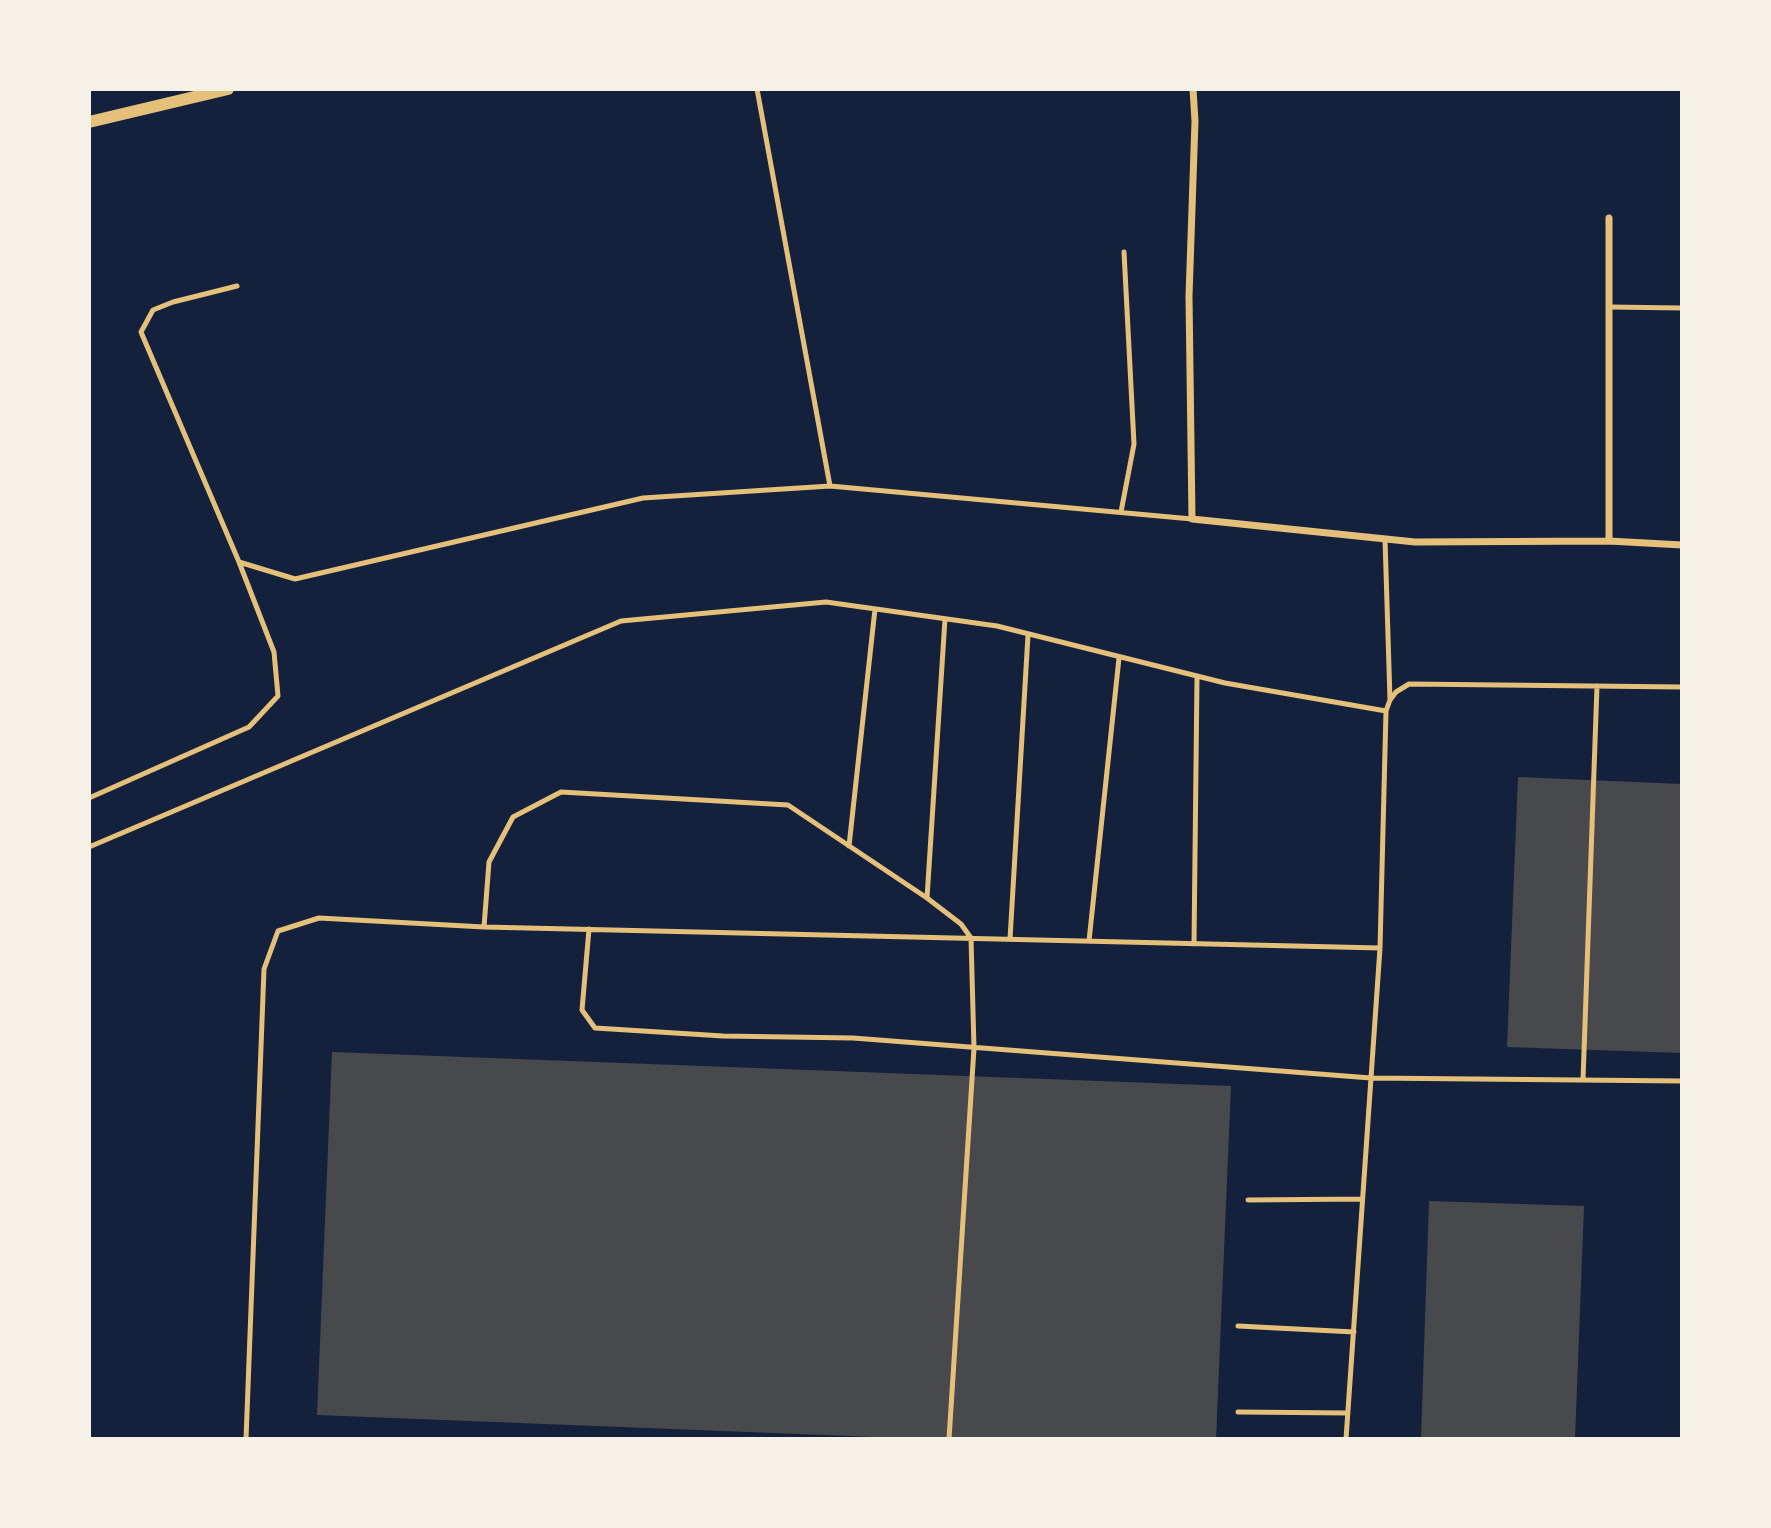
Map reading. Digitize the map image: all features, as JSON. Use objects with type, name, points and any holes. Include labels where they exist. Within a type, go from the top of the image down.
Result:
[{"type":"street","points":[[89,122],[228,89]]},
{"type":"street","points":[[1193,89],[1195,121],[1189,296],[1192,519],[1415,542],[1609,541],[1682,545]]},
{"type":"street","points":[[1609,218],[1609,541]]},
{"type":"lane","points":[[757,89],[830,486]]},
{"type":"lane","points":[[1121,512],[1134,444],[1124,253]]},
{"type":"lane","points":[[89,798],[249,727],[278,696],[274,652],[239,562],[141,332],[153,310],[173,302],[237,286]]},
{"type":"lane","points":[[1609,307],[1682,308]]},
{"type":"lane","points":[[239,562],[295,579],[643,498],[830,486],[1192,519]]},
{"type":"lane","points":[[1385,540],[1390,700]]},
{"type":"lane","points":[[89,847],[621,621],[826,602],[997,626],[1197,677],[1386,711]]},
{"type":"lane","points":[[849,846],[875,609]]},
{"type":"lane","points":[[927,898],[945,619]]},
{"type":"lane","points":[[1010,939],[1028,635]]},
{"type":"lane","points":[[1089,941],[1119,658]]},
{"type":"lane","points":[[1194,944],[1197,677]]},
{"type":"lane","points":[[1346,1439],[1380,948],[1386,711],[1390,700],[1396,692],[1409,684],[1682,687]]},
{"type":"lane","points":[[1583,1080],[1598,686]]},
{"type":"lane","points":[[484,926],[489,862],[513,817],[561,792],[789,805],[961,924],[971,938],[974,1048],[949,1439]]},
{"type":"lane","points":[[246,1439],[264,969],[278,930],[318,918],[589,929],[1380,948]]},
{"type":"lane","points":[[589,929],[582,1010],[595,1028],[723,1036],[853,1038],[1371,1077],[1682,1081]]},
{"type":"lane","points":[[1248,1200],[1363,1199]]},
{"type":"lane","points":[[1238,1326],[1354,1332]]},
{"type":"lane","points":[[1238,1412],[1348,1413]]},
{"type":"building","points":[[1518,777],[1682,784],[1682,1053],[1507,1047]]},
{"type":"building","points":[[332,1052],[1231,1086],[1216,1439],[925,1439],[317,1415]]},
{"type":"building","points":[[1429,1201],[1584,1206],[1575,1439],[1421,1439]]}]
